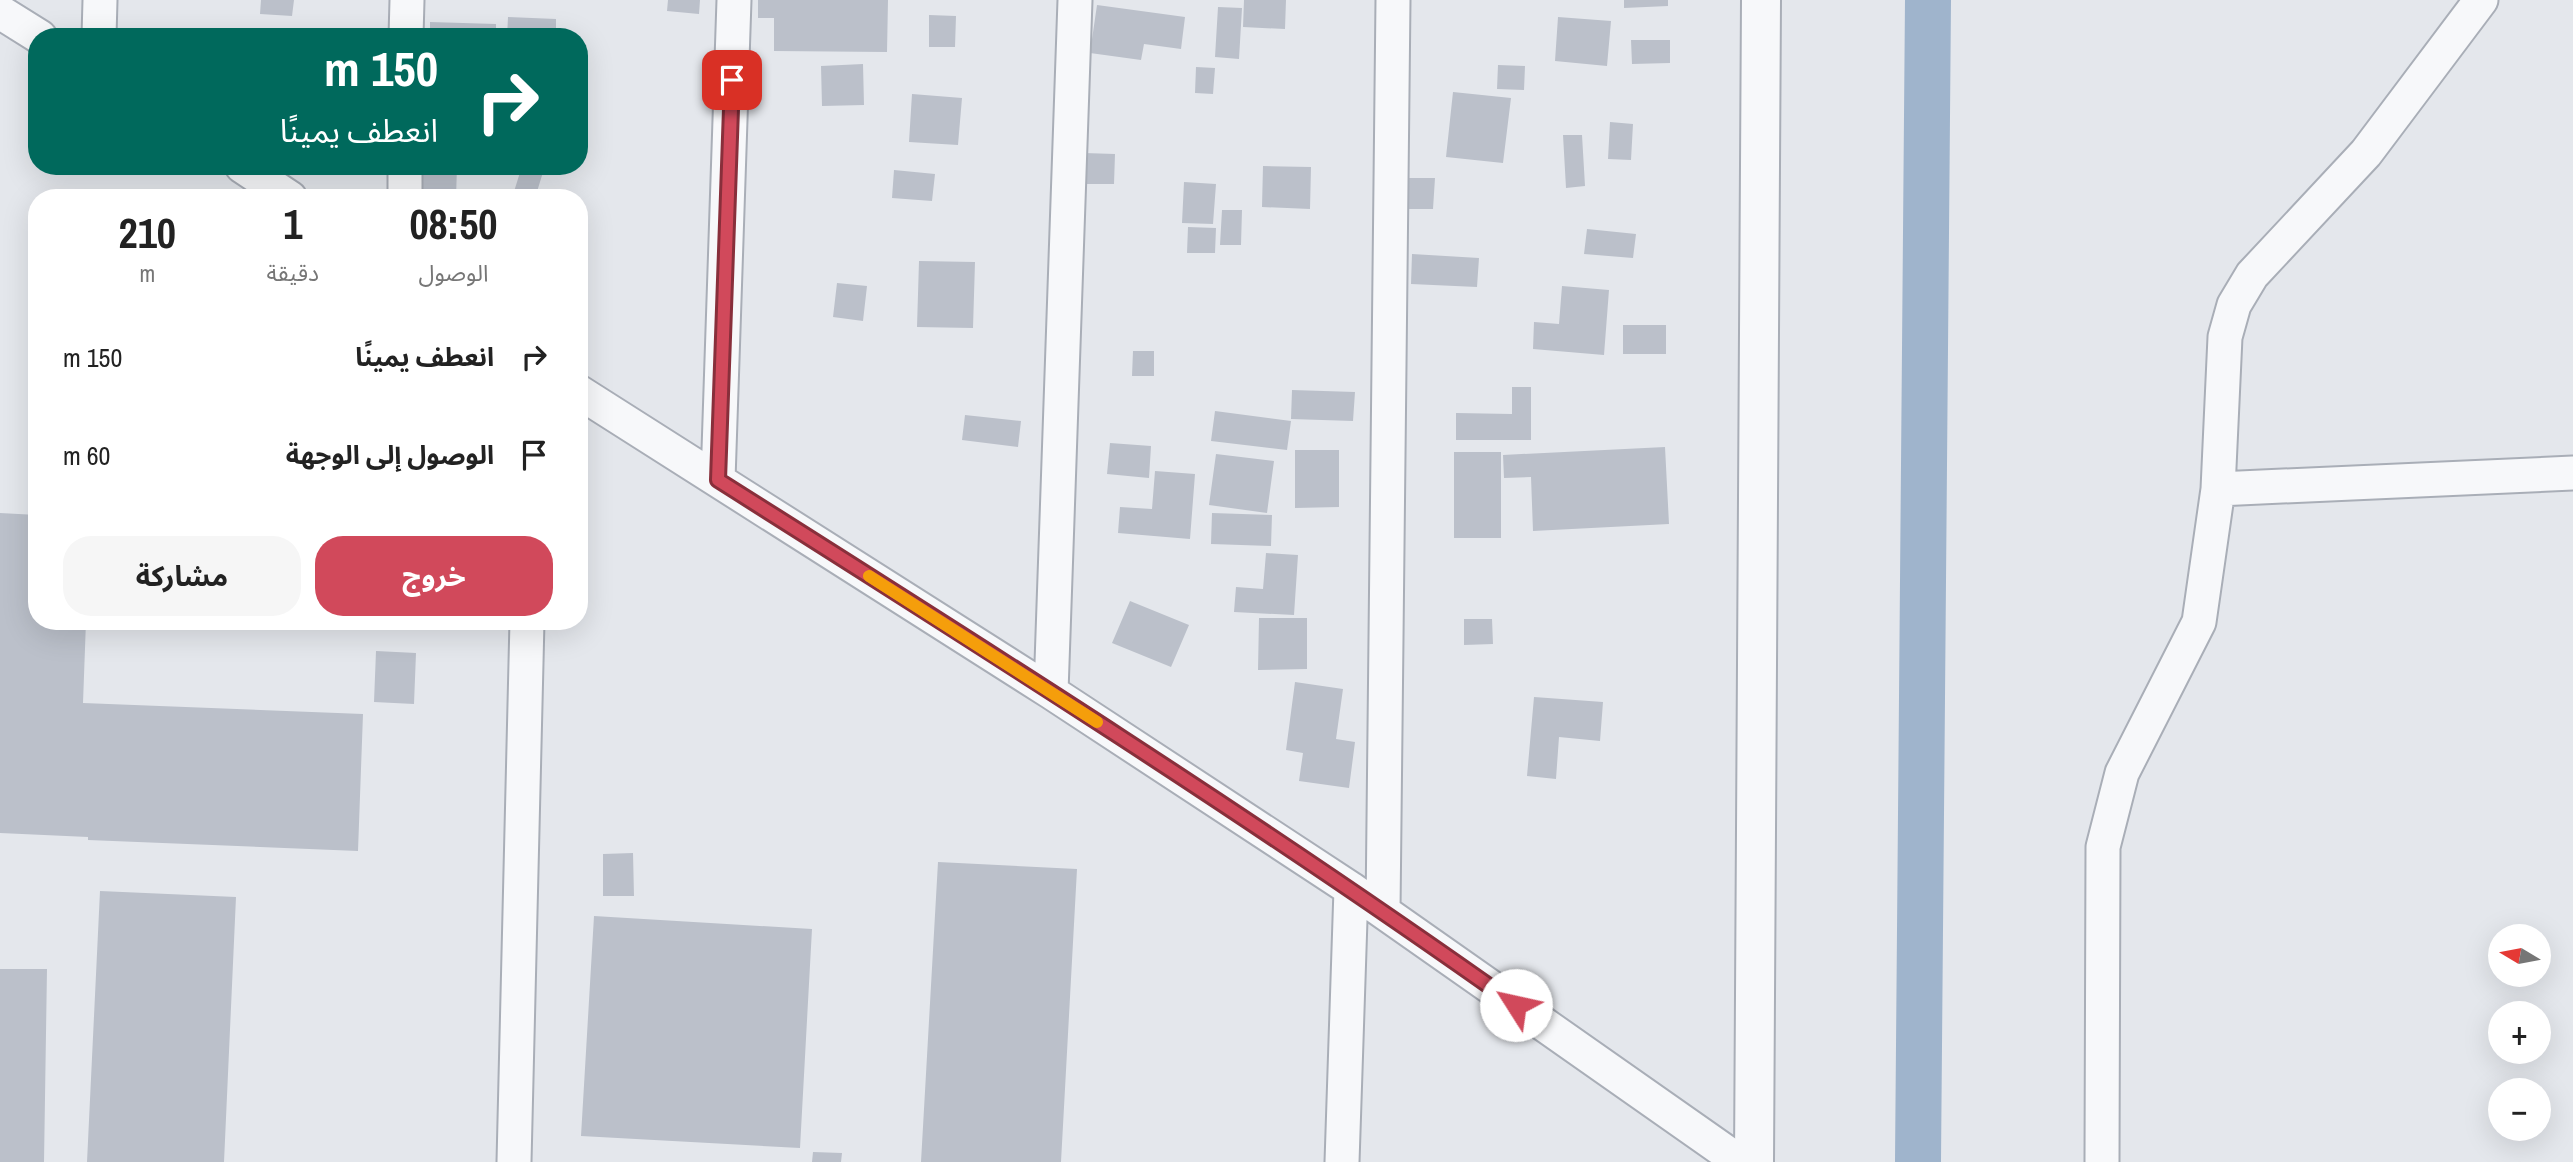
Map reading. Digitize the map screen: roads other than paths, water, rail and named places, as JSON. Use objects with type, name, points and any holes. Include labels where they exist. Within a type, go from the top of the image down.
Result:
[{"type":"street","points":[[99,28],[100,0]]},
{"type":"street","points":[[406,28],[407,0]]},
{"type":"street","points":[[718,480],[734,0]]},
{"type":"street","points":[[1051,692],[1075,0]]},
{"type":"street","points":[[1382,911],[1393,0]]},
{"type":"street","points":[[1754,1162],[1761,0]]},
{"type":"street","points":[[2102,1162],[2103,847],[2122,773],[2199,622],[2218,489],[2225,337],[2234,305],[2252,275],[2366,153],[2481,0]]},
{"type":"street","points":[[0,12],[28,30]]},
{"type":"street","points":[[256,175],[276,189]]},
{"type":"street","points":[[588,398],[1051,692],[1351,889],[1740,1162]]},
{"type":"street","points":[[2218,489],[2573,472]]},
{"type":"street","points":[[514,1162],[527,630]]},
{"type":"street","points":[[1342,1162],[1351,889]]},
{"type":"waterway","points":[[1918,1162],[1928,0]]}]
